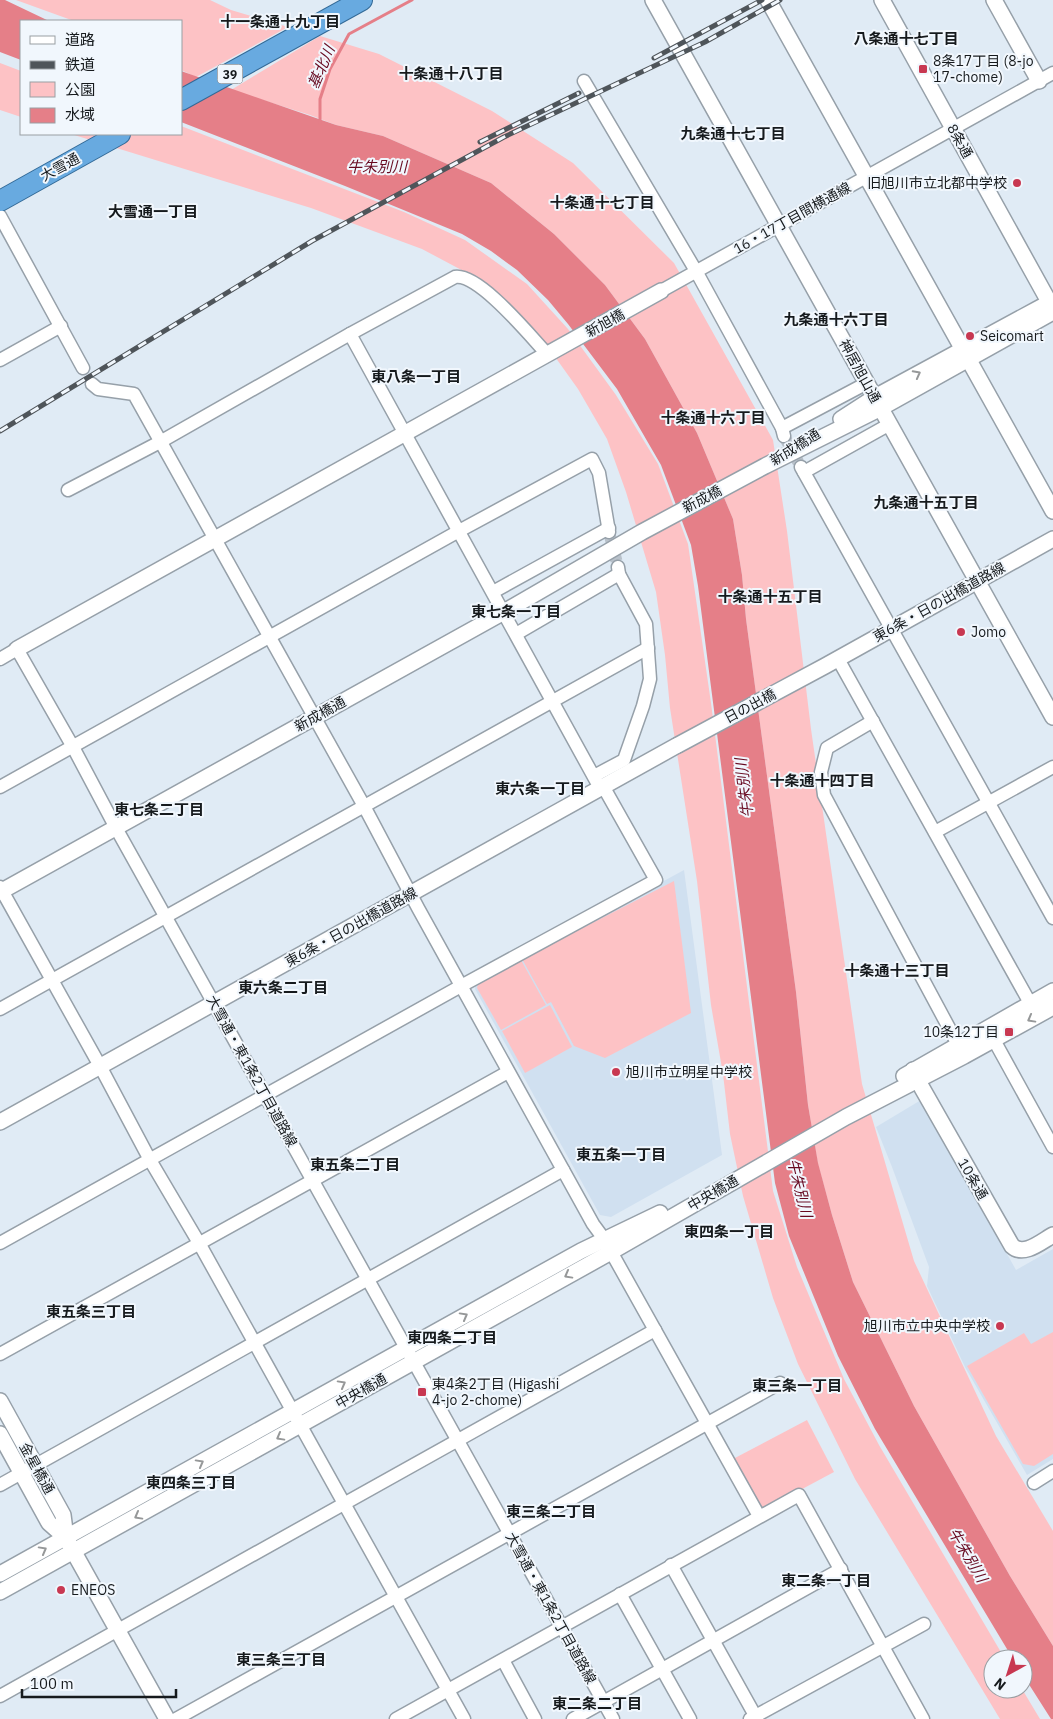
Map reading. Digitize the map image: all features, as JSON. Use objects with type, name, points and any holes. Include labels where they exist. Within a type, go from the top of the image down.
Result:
[{"type":"highway","name":"39","points":[[182,99],[362,0]]},
{"type":"highway","name":"大雪通","points":[[0,201],[118,135]]},
{"type":"street","name":"神居旭山通","points":[[653,0],[1053,717]]},
{"type":"street","points":[[768,0],[1053,511]]},
{"type":"street","name":"8条通","points":[[882,0],[1052,306]]},
{"type":"street","points":[[994,0],[1039,81]]},
{"type":"street","name":"16・17丁目間横通線","points":[[661,291],[1053,73]]},
{"type":"street","points":[[584,81],[696,271],[783,432],[867,383]]},
{"type":"street","points":[[0,216],[83,368]]},
{"type":"street","points":[[68,490],[160,442],[448,280],[460,276],[472,280],[491,295],[548,354]]},
{"type":"street","name":"新旭橋","points":[[17,649],[661,291]]},
{"type":"street","name":"新成橋通","points":[[765,466],[1052,306]]},
{"type":"street","points":[[0,360],[61,326]]},
{"type":"street","points":[[0,1244],[461,986],[656,880],[553,701],[350,334]]},
{"type":"street","points":[[92,384],[98,389],[134,394],[364,806],[508,1072],[593,1224],[608,1245],[759,1516]]},
{"type":"street","points":[[890,424],[803,469],[1053,918]]},
{"type":"street","points":[[0,787],[592,459],[599,473],[609,530],[493,592]]},
{"type":"street","name":"新成橋","points":[[640,533],[765,466]]},
{"type":"street","name":"新成橋通","points":[[1,890],[504,612],[640,533]]},
{"type":"street","name":"東6条・日の出橋道路線","points":[[831,662],[1053,539]]},
{"type":"street","points":[[516,634],[618,571],[646,624],[650,680],[644,706],[624,760],[599,783]]},
{"type":"street","points":[[0,1009],[648,648]]},
{"type":"street","points":[[0,659],[17,649]]},
{"type":"street","name":"大雪通・東1条2丁目道路線","points":[[17,649],[73,746],[116,828],[614,1719]]},
{"type":"street","points":[[831,662],[872,722],[1030,1003]]},
{"type":"street","name":"日の出橋","points":[[677,746],[831,662]]},
{"type":"street","points":[[872,722],[827,748],[821,772],[824,794],[961,1050]]},
{"type":"street","name":"東6条・日の出橋道路線","points":[[0,1122],[410,894],[599,783],[677,746]]},
{"type":"street","points":[[935,832],[1053,767]]},
{"type":"street","points":[[1,890],[100,1066],[150,1160],[199,1244],[464,1719]]},
{"type":"street","points":[[990,1034],[1030,1003],[1053,991]]},
{"type":"street","points":[[915,1075],[990,1034],[1053,1007]]},
{"type":"street","points":[[990,1034],[1053,1147]]},
{"type":"street","points":[[0,1354],[508,1072]]},
{"type":"street","name":"中央橋通","points":[[0,1574],[406,1348],[743,1176],[915,1075]]},
{"type":"street","name":"10条通","points":[[915,1075],[1012,1246],[1018,1250],[1026,1250],[1053,1234]]},
{"type":"street","points":[[0,1485],[563,1170]]},
{"type":"street","name":"中央橋通","points":[[0,1592],[414,1362],[608,1245]]},
{"type":"street","points":[[0,1696],[655,1330]]},
{"type":"street","points":[[176,1719],[509,1532],[780,1383]]},
{"type":"street","name":"金星橋通","points":[[0,1401],[63,1515],[66,1538]]},
{"type":"street","name":"金星橋通","points":[[0,1434],[50,1523],[66,1538],[168,1719]]},
{"type":"street","points":[[1034,1484],[1053,1472]]},
{"type":"street","points":[[396,1719],[799,1495],[923,1719]]},
{"type":"street","points":[[671,1565],[755,1718],[924,1624]]},
{"type":"street","points":[[573,1719],[841,1569]]},
{"type":"street","points":[[620,1594],[690,1719]]},
{"type":"street","points":[[503,1660],[535,1719]]},
{"type":"shaded area","name":"旭川市立明星中学校","points":[[684,870],[722,1155],[611,1217],[600,1215],[475,989],[476,983]]},
{"type":"shaded area","name":"旭川市立中央中学校","points":[[921,1100],[1016,1270],[1053,1249],[1053,1459],[1027,1475],[965,1367],[927,1286],[929,1267],[876,1127]]},
{"type":"green space","points":[[16,0],[210,0],[231,10],[288,27],[196,77],[182,70],[182,20],[71,20]]},
{"type":"green space","points":[[320,36],[379,54],[492,111],[573,163],[674,263],[773,440],[787,531],[811,729],[862,1084],[914,1261],[996,1436],[1053,1531],[1053,1646],[1010,1576],[914,1406],[853,1282],[832,1215],[818,1164],[808,1105],[796,992],[746,619],[742,575],[733,519],[697,433],[645,339],[605,285],[554,234],[491,183],[383,136],[336,125],[231,90]]},
{"type":"green space","points":[[0,63],[20,71],[20,117],[0,110]]},
{"type":"green space","points":[[182,126],[404,212],[465,240],[527,284],[568,329],[616,395],[658,464],[688,544],[711,703],[773,1191],[797,1267],[844,1379],[879,1445],[999,1649],[983,1649],[983,1691],[855,1479],[798,1364],[773,1298],[743,1196],[730,1134],[723,1074],[711,1005],[697,881],[670,708],[656,592],[626,492],[607,439],[578,389],[538,333],[486,283],[422,249],[311,208],[74,135],[182,135]]},
{"type":"green space","points":[[674,881],[691,1013],[605,1058],[574,1046],[551,1002],[547,1004],[522,959]]},
{"type":"green space","points":[[521,960],[546,1005],[501,1030],[477,988],[478,984]]},
{"type":"green space","points":[[550,1005],[572,1047],[525,1073],[502,1031]]},
{"type":"green space","points":[[1053,1332],[1053,1454],[1034,1466],[1023,1464],[967,1366],[1024,1333],[1031,1344]]},
{"type":"green space","points":[[807,1420],[834,1472],[761,1511],[733,1459]]},
{"type":"green space","points":[[988,1699],[1028,1699],[1040,1719],[1000,1719]]},
{"type":"water","points":[[0,0],[5,0],[47,20],[20,20],[20,60],[0,52]]},
{"type":"water","name":"牛朱別川","points":[[182,71],[336,125],[383,136],[491,183],[554,234],[605,285],[645,339],[697,433],[733,519],[742,575],[746,619],[796,992],[808,1105],[818,1163],[832,1215],[853,1282],[914,1406],[1010,1576],[1053,1646],[1053,1719],[1051,1719],[1033,1691],[1033,1649],[1007,1649],[875,1429],[838,1356],[789,1236],[775,1183],[698,586],[691,545],[661,465],[617,389],[548,300],[517,270],[491,251],[462,234],[182,122]]},
{"type":"waterway","name":"基北川","points":[[320,123],[320,99],[330,69],[349,34],[412,0]]},
{"type":"tunnel","points":[[784,436],[801,467]]},
{"type":"tunnel","points":[[609,532],[618,567]]},
{"type":"railway","points":[[654,58],[762,0]]},
{"type":"railway","points":[[0,431],[312,241],[504,137],[705,42],[780,0]]},
{"type":"railway","points":[[480,142],[579,93]]},
{"type":"place","name":"8条17丁目 (8-jo 17-chome)","points":[[923,69]]},
{"type":"place","name":"旧旭川市立北都中学校","points":[[1017,183]]},
{"type":"place","name":"Seicomart","points":[[970,336]]},
{"type":"place","name":"Jomo","points":[[961,632]]},
{"type":"place","name":"10条12丁目","points":[[1009,1032]]},
{"type":"place","name":"旭川市立明星中学校","points":[[616,1072]]},
{"type":"place","name":"旭川市立中央中学校","points":[[1000,1326]]},
{"type":"place","name":"東4条2丁目 (Higashi 4-jo 2-chome)","points":[[422,1392]]},
{"type":"place","name":"ENEOS","points":[[61,1590]]},
{"type":"district","name":"十一条通十九丁目","points":[[280,21]]},
{"type":"district","name":"八条通十七丁目","points":[[906,38]]},
{"type":"district","name":"十条通十八丁目","points":[[451,73]]},
{"type":"district","name":"九条通十七丁目","points":[[733,133]]},
{"type":"district","name":"十条通十七丁目","points":[[602,202]]},
{"type":"district","name":"大雪通一丁目","points":[[153,211]]},
{"type":"district","name":"九条通十六丁目","points":[[836,319]]},
{"type":"district","name":"東八条一丁目","points":[[416,376]]},
{"type":"district","name":"十条通十六丁目","points":[[713,417]]},
{"type":"district","name":"九条通十五丁目","points":[[926,502]]},
{"type":"district","name":"十条通十五丁目","points":[[770,596]]},
{"type":"district","name":"東七条一丁目","points":[[516,611]]},
{"type":"district","name":"十条通十四丁目","points":[[822,780]]},
{"type":"district","name":"東六条一丁目","points":[[540,788]]},
{"type":"district","name":"東七条二丁目","points":[[159,809]]},
{"type":"district","name":"十条通十三丁目","points":[[897,970]]},
{"type":"district","name":"東六条二丁目","points":[[283,987]]},
{"type":"district","name":"東五条一丁目","points":[[621,1154]]},
{"type":"district","name":"東五条二丁目","points":[[355,1164]]},
{"type":"district","name":"東四条一丁目","points":[[729,1231]]},
{"type":"district","name":"東五条三丁目","points":[[91,1311]]},
{"type":"district","name":"東四条二丁目","points":[[452,1337]]},
{"type":"district","name":"東三条一丁目","points":[[797,1385]]},
{"type":"district","name":"東四条三丁目","points":[[191,1482]]},
{"type":"district","name":"東三条二丁目","points":[[551,1511]]},
{"type":"district","name":"東二条一丁目","points":[[826,1580]]},
{"type":"district","name":"東三条三丁目","points":[[281,1659]]},
{"type":"district","name":"東二条二丁目","points":[[597,1703]]}]
